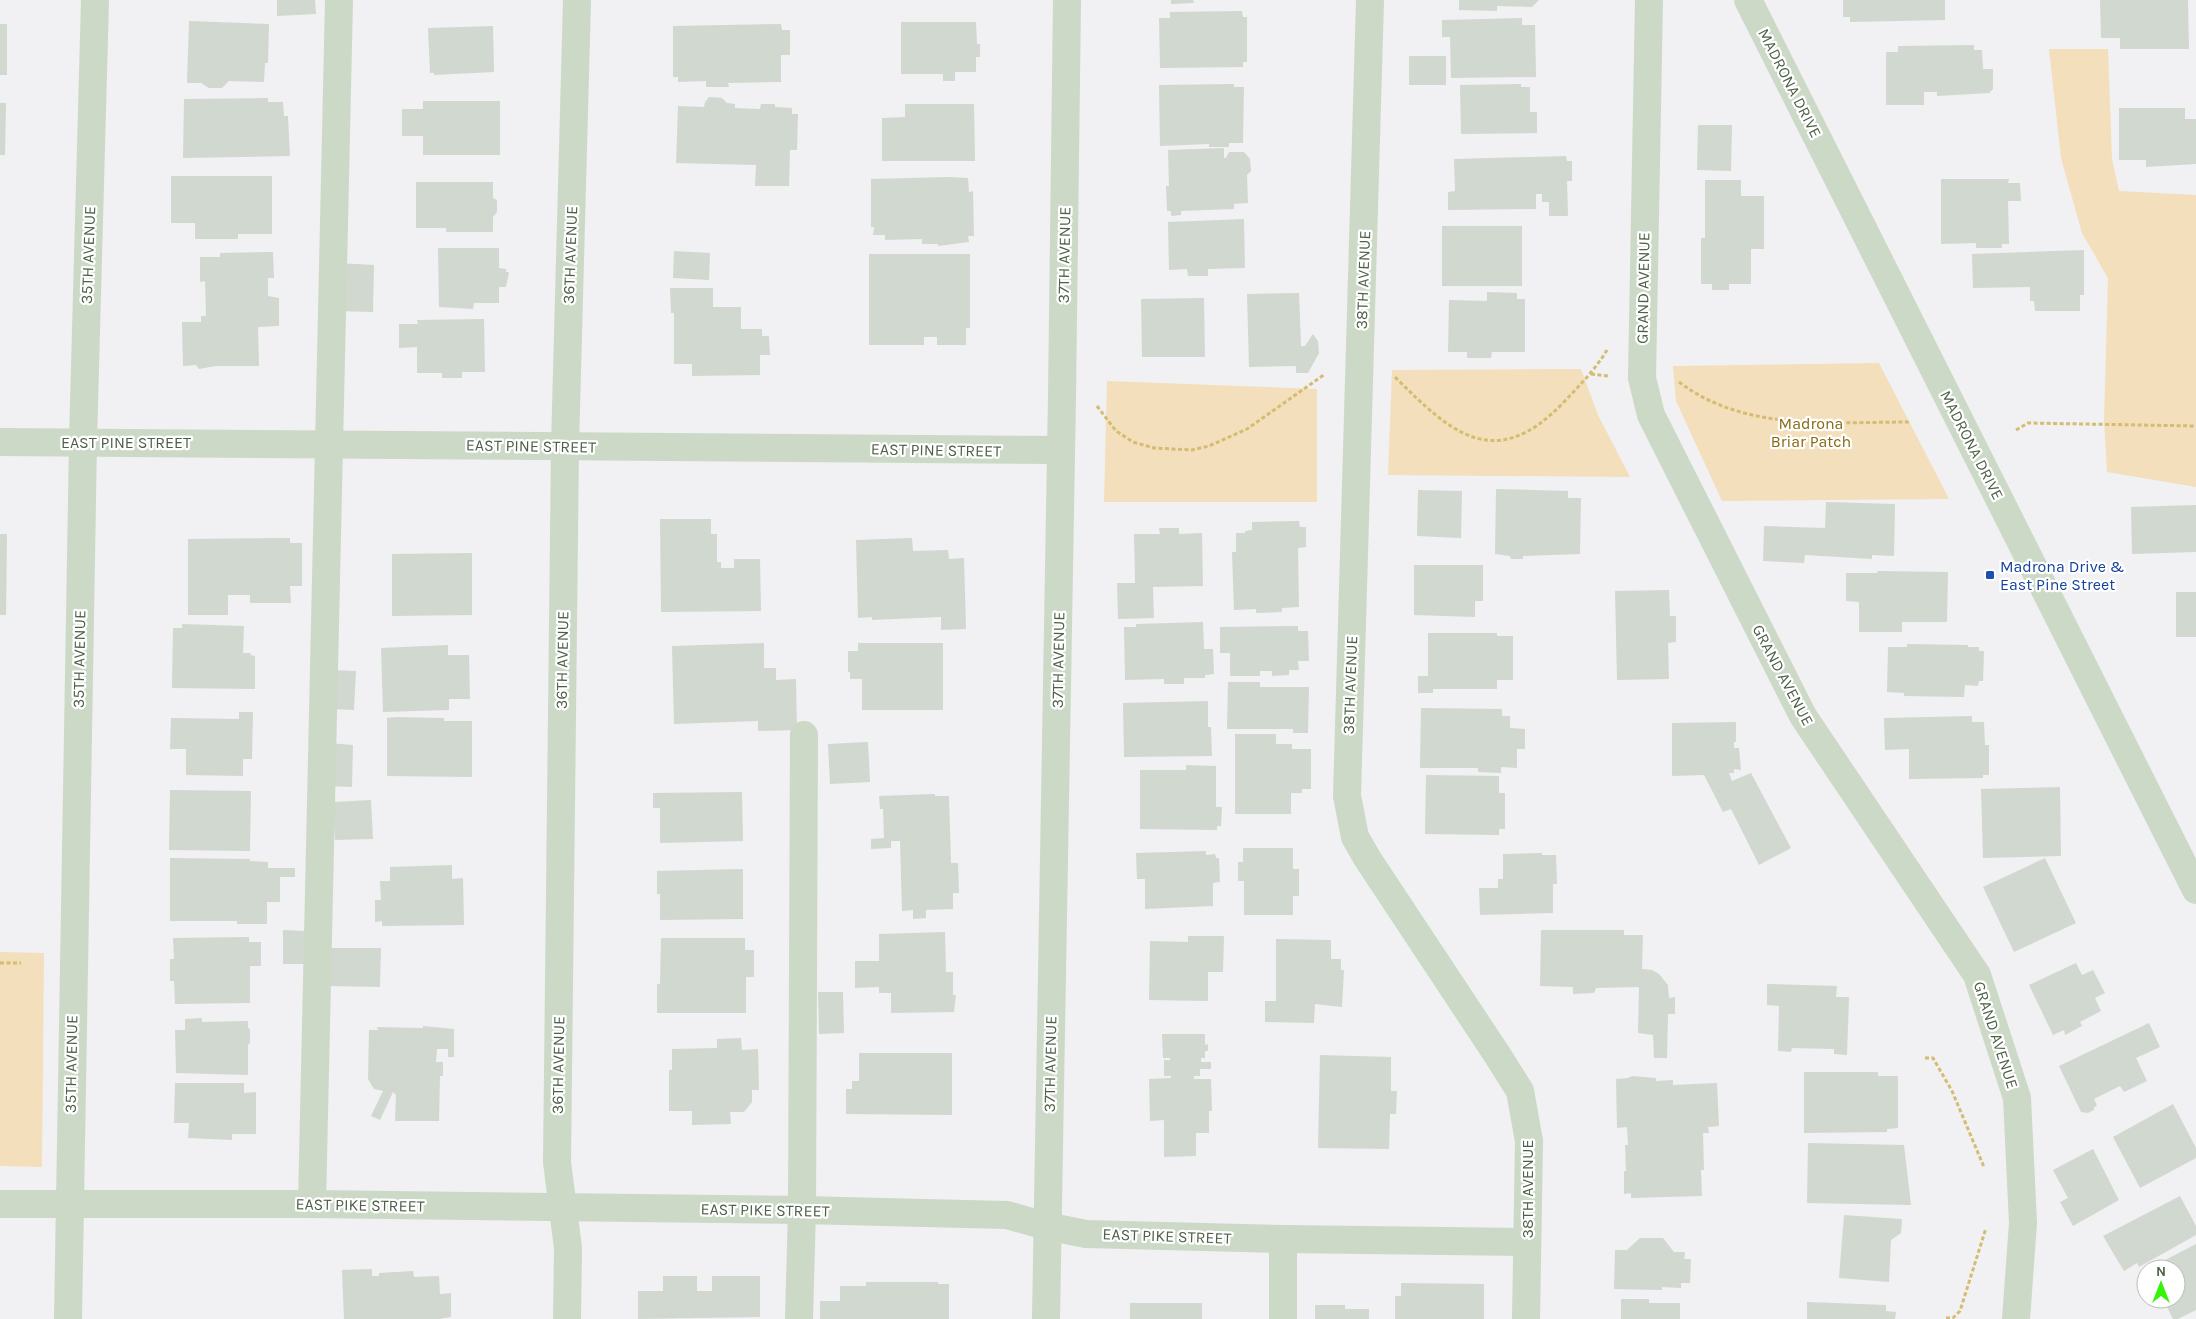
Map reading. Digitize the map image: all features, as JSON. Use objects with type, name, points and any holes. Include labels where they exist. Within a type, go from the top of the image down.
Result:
[{"type":"street","name":"35TH AVENUE","points":[[68,1319],[68,1204],[83,441],[95,0]]},
{"type":"street","points":[[312,1204],[339,0]]},
{"type":"street","name":"36TH AVENUE","points":[[567,1319],[568,1248],[557,1162],[565,446],[577,0]]},
{"type":"street","name":"37TH AVENUE","points":[[1046,1319],[1046,1226],[1062,450],[1067,0]]},
{"type":"street","name":"38TH AVENUE","points":[[1370,0],[1347,796],[1355,836],[1367,858],[1520,1091],[1529,1140],[1526,1319]]},
{"type":"street","name":"GRAND AVENUE","points":[[1649,0],[1642,378],[1651,415],[1803,716],[1977,975],[2017,1098],[2023,1223],[2016,1319]]},
{"type":"street","name":"MADRONA DRIVE","points":[[1748,0],[2196,890]]},
{"type":"street","name":"EAST PINE STREET","points":[[0,442],[83,441],[1062,450]]},
{"type":"street","points":[[799,1319],[802,1210],[804,735]]},
{"type":"street","name":"EAST PIKE STREET","points":[[0,1204],[312,1204],[802,1210],[1007,1215],[1046,1226],[1086,1234],[1527,1242]]},
{"type":"street","points":[[1283,1319],[1284,1239]]},
{"type":"path","points":[[1393,375],[1438,418],[1454,429],[1487,441],[1516,438],[1552,414],[1591,374],[1621,324],[1642,325]]},
{"type":"path","points":[[1096,406],[1116,431],[1133,442],[1154,448],[1192,450],[1209,446],[1247,429],[1330,371]]},
{"type":"path","points":[[1672,376],[1692,392],[1712,403],[1737,412],[1801,422],[1909,422]]},
{"type":"path","points":[[2016,430],[2028,424],[2196,426]]},
{"type":"path","points":[[0,963],[21,963]]},
{"type":"path","points":[[1925,1058],[1933,1058],[1952,1091],[1984,1166],[1984,1174]]},
{"type":"path","points":[[1946,1318],[1953,1318],[1960,1311],[1986,1225]]},
{"type":"green space","points":[[2049,49],[2108,49],[2112,159],[2119,191],[2196,195],[2196,487],[2107,472],[2104,421],[2108,278],[2082,233],[2061,158]]},
{"type":"green space","name":"Madrona Briar Patch","points":[[1879,363],[1949,499],[1722,501],[1676,401],[1673,366]]},
{"type":"green space","points":[[1581,369],[1598,415],[1630,477],[1388,475],[1392,370]]},
{"type":"green space","points":[[1107,381],[1317,389],[1317,502],[1104,502]]},
{"type":"green space","points":[[0,952],[44,953],[42,1167],[0,1166]]},
{"type":"building","points":[[277,0],[315,0],[316,14],[277,16]]},
{"type":"building","points":[[1171,0],[1193,0],[1194,3],[1171,4]]},
{"type":"building","points":[[1459,0],[1539,0],[1532,7],[1497,6],[1497,11],[1459,10]]},
{"type":"building","points":[[1843,0],[1945,0],[1945,20],[1850,22],[1850,17],[1843,17]]},
{"type":"building","points":[[2100,0],[2188,0],[2189,49],[2120,49],[2120,38],[2101,38]]},
{"type":"building","points":[[1242,11],[1243,17],[1247,17],[1247,62],[1243,62],[1243,67],[1160,68],[1159,18],[1170,18],[1170,12]]},
{"type":"building","points":[[1522,18],[1522,25],[1535,25],[1536,77],[1451,78],[1450,37],[1442,37],[1442,20]]},
{"type":"building","points":[[189,21],[269,24],[268,63],[265,63],[264,82],[229,81],[222,88],[209,88],[201,83],[187,83]]},
{"type":"building","points":[[901,22],[976,22],[977,44],[980,44],[980,57],[976,57],[976,72],[955,72],[955,81],[943,81],[943,74],[901,74]]},
{"type":"building","points":[[0,24],[7,24],[7,75],[0,75]]},
{"type":"building","points":[[781,24],[782,30],[790,30],[790,55],[781,55],[781,82],[728,83],[729,87],[706,87],[706,81],[678,82],[678,77],[673,77],[673,26]]},
{"type":"building","points":[[493,26],[494,72],[434,75],[434,73],[430,73],[428,28]]},
{"type":"building","points":[[1974,45],[1974,50],[1982,50],[1983,69],[1993,69],[1993,89],[1989,93],[1937,96],[1937,92],[1924,92],[1924,105],[1886,105],[1886,52],[1898,52],[1898,46]]},
{"type":"building","points":[[1409,56],[1446,56],[1446,85],[1409,85]]},
{"type":"building","points":[[1234,84],[1234,87],[1244,87],[1243,143],[1229,143],[1229,147],[1209,147],[1209,144],[1160,146],[1159,85]]},
{"type":"building","points":[[1521,84],[1521,87],[1530,87],[1530,112],[1537,112],[1537,133],[1461,134],[1460,85]]},
{"type":"building","points":[[709,97],[722,98],[727,103],[735,104],[735,108],[760,109],[761,104],[775,104],[775,107],[792,108],[792,114],[798,114],[797,150],[790,150],[789,186],[755,186],[756,165],[676,163],[678,106],[704,107]]},
{"type":"building","points":[[268,98],[268,102],[283,102],[284,116],[288,116],[290,156],[183,158],[184,99]]},
{"type":"building","points":[[423,101],[500,101],[500,155],[423,155],[423,136],[402,136],[402,109],[423,109]]},
{"type":"building","points":[[0,103],[6,103],[5,155],[0,155]]},
{"type":"building","points":[[905,104],[974,104],[975,161],[882,161],[882,118],[905,117]]},
{"type":"building","points":[[2119,108],[2185,108],[2185,119],[2196,119],[2196,164],[2146,167],[2146,160],[2119,160]]},
{"type":"building","points":[[1698,125],[1732,125],[1731,171],[1697,170]]},
{"type":"building","points":[[1224,148],[1224,158],[1226,158],[1229,152],[1244,152],[1250,159],[1251,171],[1247,175],[1248,203],[1234,204],[1234,209],[1181,211],[1181,215],[1171,216],[1171,211],[1167,211],[1166,186],[1169,186],[1168,150]]},
{"type":"building","points":[[1566,156],[1567,161],[1572,161],[1572,181],[1567,181],[1568,216],[1549,216],[1549,202],[1542,202],[1542,194],[1536,194],[1536,209],[1448,210],[1448,192],[1455,191],[1454,159]]},
{"type":"building","points":[[171,176],[272,176],[272,234],[238,234],[238,239],[195,239],[195,223],[171,223]]},
{"type":"building","points":[[968,178],[969,192],[973,191],[974,236],[968,236],[969,242],[938,246],[938,244],[922,244],[922,239],[885,240],[885,235],[873,235],[874,227],[871,227],[871,179]]},
{"type":"building","points":[[1941,179],[2009,179],[2008,183],[2020,183],[2021,201],[2008,201],[2009,244],[2002,244],[2002,248],[1976,248],[1976,243],[1941,244]]},
{"type":"building","points":[[1705,180],[1741,180],[1741,196],[1764,196],[1764,249],[1751,249],[1751,284],[1729,284],[1729,290],[1712,290],[1712,284],[1701,284],[1701,238],[1705,238]]},
{"type":"building","points":[[416,182],[493,182],[493,198],[497,200],[497,212],[493,217],[493,232],[446,232],[446,228],[416,228]]},
{"type":"building","points":[[1244,219],[1245,268],[1208,269],[1208,276],[1188,276],[1187,269],[1169,270],[1168,222]]},
{"type":"building","points":[[1442,226],[1522,226],[1522,286],[1442,286]]},
{"type":"building","points":[[438,248],[499,248],[499,268],[506,269],[506,272],[509,272],[506,287],[499,287],[499,303],[474,303],[473,309],[439,307]]},
{"type":"building","points":[[2084,250],[2084,295],[2080,295],[2080,311],[2035,311],[2034,301],[2030,301],[2030,287],[1973,288],[1972,254]]},
{"type":"building","points":[[674,251],[710,253],[709,280],[673,278]]},
{"type":"building","points":[[273,252],[274,278],[268,278],[268,296],[279,298],[279,326],[258,327],[259,366],[216,366],[199,369],[196,365],[183,366],[182,322],[201,322],[201,316],[206,316],[205,281],[200,282],[200,257],[220,257],[220,253]]},
{"type":"building","points":[[869,254],[970,254],[970,328],[966,328],[966,345],[937,345],[937,337],[924,337],[924,345],[869,345]]},
{"type":"building","points":[[337,263],[374,265],[373,312],[336,311]]},
{"type":"building","points":[[670,288],[713,288],[713,307],[741,307],[741,329],[762,329],[762,336],[769,336],[770,355],[760,355],[760,375],[692,376],[692,364],[674,364],[674,313],[671,313]]},
{"type":"building","points":[[1487,292],[1517,293],[1517,299],[1525,299],[1525,352],[1492,352],[1491,358],[1467,358],[1467,352],[1448,352],[1449,300],[1487,301]]},
{"type":"building","points":[[1299,293],[1301,346],[1305,346],[1313,334],[1318,341],[1319,353],[1308,373],[1296,373],[1296,366],[1249,367],[1247,294]]},
{"type":"building","points":[[1204,298],[1205,357],[1142,357],[1141,299]]},
{"type":"building","points":[[484,319],[485,372],[462,372],[462,378],[442,378],[442,373],[417,373],[417,347],[399,348],[399,324],[418,324],[417,320]]},
{"type":"building","points":[[1496,489],[1568,491],[1568,498],[1581,498],[1580,554],[1523,556],[1523,559],[1511,559],[1510,556],[1495,554]]},
{"type":"building","points":[[1418,490],[1462,491],[1461,538],[1417,536]]},
{"type":"building","points":[[1826,502],[1895,504],[1894,556],[1872,555],[1872,559],[1805,555],[1804,563],[1763,561],[1764,526],[1825,528]]},
{"type":"building","points":[[2196,505],[2196,552],[2132,554],[2131,507]]},
{"type":"building","points":[[660,519],[711,519],[711,534],[717,534],[717,562],[721,562],[721,568],[734,568],[734,559],[760,559],[761,611],[661,612]]},
{"type":"building","points":[[1299,521],[1300,527],[1306,527],[1306,547],[1298,548],[1299,607],[1282,608],[1282,612],[1256,613],[1256,609],[1234,610],[1232,552],[1236,552],[1236,533],[1245,533],[1245,531],[1252,530],[1252,522]]},
{"type":"building","points":[[1159,528],[1179,528],[1179,534],[1202,533],[1203,586],[1153,587],[1154,618],[1118,619],[1117,583],[1135,583],[1134,534],[1160,534]]},
{"type":"building","points":[[0,534],[7,534],[6,615],[0,615]]},
{"type":"building","points":[[290,538],[290,543],[302,543],[302,586],[290,586],[291,603],[250,603],[250,595],[228,595],[228,615],[188,615],[188,539]]},
{"type":"building","points":[[912,538],[913,551],[948,550],[949,559],[964,558],[966,629],[941,630],[941,617],[872,620],[872,617],[858,618],[856,540]]},
{"type":"building","points":[[472,553],[472,615],[392,616],[392,554]]},
{"type":"building","points":[[1414,565],[1483,565],[1483,601],[1475,601],[1475,617],[1414,615]]},
{"type":"building","points":[[1878,571],[1948,572],[1947,622],[1902,622],[1902,632],[1859,632],[1859,602],[1846,601],[1846,573],[1877,573]]},
{"type":"building","points":[[1669,590],[1670,616],[1676,616],[1676,642],[1668,643],[1669,679],[1617,680],[1615,591]]},
{"type":"building","points":[[2176,592],[2196,592],[2196,637],[2176,637]]},
{"type":"building","points":[[1203,622],[1204,649],[1213,649],[1214,674],[1205,675],[1205,678],[1184,678],[1184,684],[1164,684],[1164,679],[1125,680],[1124,627],[1136,627],[1136,624]]},
{"type":"building","points":[[182,624],[244,626],[243,653],[251,653],[250,655],[255,656],[255,689],[172,688],[173,628],[182,628]]},
{"type":"building","points":[[1298,626],[1298,631],[1308,631],[1309,661],[1298,661],[1299,670],[1289,670],[1289,675],[1272,676],[1272,671],[1260,671],[1260,676],[1230,676],[1230,653],[1220,653],[1220,627]]},
{"type":"building","points":[[1428,633],[1497,633],[1497,636],[1513,636],[1513,680],[1497,680],[1497,689],[1433,689],[1433,693],[1418,693],[1418,676],[1428,676]]},
{"type":"building","points":[[764,643],[764,668],[776,668],[776,680],[796,679],[797,730],[758,731],[758,721],[674,724],[672,646]]},
{"type":"building","points":[[858,643],[943,643],[943,710],[862,710],[862,679],[850,679],[850,672],[848,672],[848,651],[858,651]]},
{"type":"building","points":[[1907,644],[1968,645],[1968,647],[1979,647],[1979,651],[1984,651],[1983,681],[1979,681],[1978,686],[1965,685],[1964,697],[1904,696],[1904,693],[1887,692],[1888,647],[1907,647]]},
{"type":"building","points":[[448,645],[448,655],[469,655],[470,699],[449,699],[449,710],[383,712],[381,648]]},
{"type":"building","points":[[332,670],[356,671],[354,710],[331,709]]},
{"type":"building","points":[[1228,682],[1260,682],[1260,687],[1309,687],[1308,733],[1293,733],[1293,729],[1227,729]]},
{"type":"building","points":[[1208,701],[1208,727],[1211,727],[1212,756],[1124,757],[1123,703]]},
{"type":"building","points":[[1421,708],[1502,709],[1502,716],[1510,716],[1510,728],[1525,729],[1525,749],[1517,749],[1517,768],[1501,767],[1501,773],[1478,772],[1478,768],[1420,768]]},
{"type":"building","points":[[239,712],[253,712],[252,759],[243,759],[243,776],[186,775],[186,749],[170,749],[171,718],[239,719]]},
{"type":"building","points":[[1972,716],[1972,722],[1984,722],[1985,745],[1989,745],[1989,775],[1983,775],[1983,778],[1909,779],[1909,749],[1885,750],[1884,718]]},
{"type":"building","points":[[387,718],[444,718],[444,721],[472,721],[472,777],[387,776]]},
{"type":"building","points":[[1736,722],[1736,742],[1734,742],[1734,748],[1739,748],[1741,770],[1734,769],[1734,773],[1729,773],[1732,781],[1751,773],[1791,848],[1759,865],[1731,809],[1723,812],[1704,775],[1672,776],[1672,723]]},
{"type":"building","points":[[1235,734],[1276,734],[1276,744],[1292,744],[1292,749],[1311,749],[1311,789],[1302,789],[1302,793],[1291,793],[1291,814],[1235,814]]},
{"type":"building","points":[[868,742],[870,782],[830,784],[828,744]]},
{"type":"building","points":[[329,743],[353,745],[352,787],[328,786]]},
{"type":"building","points":[[1186,765],[1216,766],[1216,807],[1222,807],[1221,826],[1217,826],[1217,830],[1140,829],[1140,770],[1186,770]]},
{"type":"building","points":[[1426,775],[1499,776],[1499,793],[1505,793],[1505,829],[1499,829],[1499,835],[1425,834]]},
{"type":"building","points":[[2060,787],[2061,856],[1983,858],[1981,789]]},
{"type":"building","points":[[170,790],[251,791],[250,851],[169,850]]},
{"type":"building","points":[[742,792],[743,841],[660,843],[660,808],[653,808],[653,793]]},
{"type":"building","points":[[935,794],[935,796],[949,796],[951,863],[958,863],[959,893],[953,893],[953,909],[926,910],[926,918],[913,919],[913,910],[902,911],[900,841],[891,841],[891,848],[871,849],[871,839],[884,838],[883,809],[880,809],[879,796]]},
{"type":"building","points":[[371,800],[373,839],[335,840],[333,802]]},
{"type":"building","points":[[1243,848],[1293,848],[1293,869],[1299,869],[1299,896],[1293,896],[1293,915],[1244,915],[1244,881],[1238,881],[1238,862],[1243,862]]},
{"type":"building","points":[[1206,851],[1206,855],[1215,854],[1216,858],[1219,858],[1220,882],[1213,883],[1213,906],[1145,909],[1145,879],[1137,879],[1136,853]]},
{"type":"building","points":[[1542,853],[1542,855],[1556,855],[1557,884],[1553,884],[1553,913],[1480,915],[1479,888],[1498,888],[1498,879],[1503,879],[1503,854]]},
{"type":"building","points":[[170,858],[250,859],[250,861],[268,862],[268,868],[295,868],[295,877],[280,877],[280,902],[267,902],[267,924],[237,924],[237,921],[170,921]]},
{"type":"building","points":[[2045,858],[2076,923],[2014,952],[1983,887]]},
{"type":"building","points":[[452,865],[452,879],[463,878],[464,925],[382,926],[382,921],[375,922],[375,900],[381,900],[380,881],[390,881],[390,867]]},
{"type":"building","points":[[743,869],[743,919],[660,920],[660,894],[657,894],[657,871]]},
{"type":"building","points":[[283,930],[305,931],[305,964],[283,964]]},
{"type":"building","points":[[1541,930],[1624,930],[1624,935],[1643,935],[1642,969],[1652,970],[1659,974],[1668,985],[1669,998],[1675,997],[1675,1014],[1668,1014],[1667,1058],[1654,1058],[1653,1035],[1638,1033],[1639,987],[1596,988],[1594,993],[1573,994],[1573,987],[1540,986]]},
{"type":"building","points":[[945,932],[946,972],[953,972],[953,995],[956,995],[954,1012],[891,1013],[891,993],[879,993],[879,987],[855,988],[855,961],[879,961],[879,934]]},
{"type":"building","points":[[1188,936],[1224,936],[1223,972],[1208,972],[1208,1001],[1149,1000],[1150,941],[1188,942]]},
{"type":"building","points":[[249,937],[249,942],[261,942],[261,966],[250,966],[250,1003],[175,1004],[174,981],[170,981],[170,959],[174,959],[173,938]]},
{"type":"building","points":[[661,938],[745,938],[745,950],[754,950],[754,977],[746,977],[746,1013],[657,1013],[657,984],[660,984]]},
{"type":"building","points":[[1276,939],[1331,940],[1331,959],[1341,959],[1341,970],[1344,970],[1342,1007],[1315,1004],[1314,1023],[1265,1022],[1265,1001],[1276,1001]]},
{"type":"building","points":[[328,948],[381,948],[380,987],[327,986]]},
{"type":"building","points":[[2076,963],[2082,975],[2093,970],[2105,993],[2095,998],[2101,1011],[2080,1022],[2082,1026],[2065,1035],[2064,1030],[2053,1035],[2029,985]]},
{"type":"building","points":[[1767,984],[1837,986],[1836,997],[1849,997],[1847,1055],[1834,1054],[1834,1049],[1792,1048],[1791,1052],[1778,1051],[1779,1006],[1767,1005]]},
{"type":"building","points":[[818,992],[843,992],[844,1033],[819,1034]]},
{"type":"building","points":[[202,1018],[202,1022],[248,1021],[250,1043],[248,1045],[248,1075],[176,1073],[175,1030],[185,1030],[185,1019]]},
{"type":"building","points":[[2149,1023],[2160,1047],[2136,1058],[2147,1081],[2124,1092],[2120,1086],[2094,1099],[2097,1106],[2094,1107],[2094,1110],[2088,1113],[2081,1112],[2059,1066]]},
{"type":"building","points":[[423,1026],[454,1029],[454,1057],[448,1057],[448,1049],[437,1049],[436,1062],[443,1062],[443,1076],[440,1076],[439,1121],[395,1121],[396,1095],[393,1092],[380,1120],[371,1116],[383,1091],[374,1089],[368,1079],[369,1030],[378,1030],[377,1027],[423,1028]]},
{"type":"building","points":[[1162,1034],[1205,1034],[1205,1045],[1208,1044],[1208,1051],[1205,1051],[1205,1058],[1201,1058],[1201,1062],[1211,1062],[1211,1069],[1200,1069],[1200,1076],[1194,1076],[1194,1079],[1211,1079],[1212,1111],[1209,1111],[1209,1133],[1196,1133],[1196,1156],[1164,1157],[1164,1120],[1150,1121],[1149,1079],[1171,1078],[1171,1076],[1164,1076],[1164,1060],[1170,1060],[1170,1058],[1163,1058]]},
{"type":"building","points":[[741,1038],[742,1050],[758,1049],[759,1090],[752,1090],[752,1102],[744,1112],[730,1112],[731,1124],[692,1125],[692,1111],[669,1111],[669,1070],[672,1070],[672,1049],[717,1048],[717,1039]]},
{"type":"building","points":[[859,1053],[952,1053],[952,1115],[846,1114],[846,1089],[852,1089],[852,1081],[859,1081]]},
{"type":"building","points":[[1320,1055],[1391,1057],[1391,1091],[1397,1091],[1396,1114],[1390,1114],[1389,1149],[1318,1148]]},
{"type":"building","points":[[1804,1072],[1878,1072],[1878,1076],[1898,1076],[1898,1128],[1887,1129],[1887,1132],[1804,1133]]},
{"type":"building","points":[[1632,1076],[1656,1078],[1656,1081],[1673,1080],[1673,1085],[1717,1083],[1719,1126],[1708,1127],[1709,1133],[1703,1133],[1704,1170],[1701,1170],[1702,1196],[1631,1198],[1631,1193],[1624,1194],[1624,1171],[1626,1171],[1625,1145],[1628,1145],[1627,1127],[1617,1128],[1616,1079]]},
{"type":"building","points":[[175,1083],[244,1083],[244,1093],[256,1092],[256,1134],[232,1134],[232,1140],[188,1138],[189,1123],[174,1123]]},
{"type":"building","points":[[2173,1104],[2196,1148],[2196,1158],[2140,1188],[2113,1137]]},
{"type":"building","points":[[1808,1143],[1904,1145],[1911,1205],[1807,1203]]},
{"type":"building","points":[[2093,1149],[2119,1200],[2073,1226],[2060,1202],[2068,1198],[2053,1170]]},
{"type":"building","points":[[2180,1196],[2196,1226],[2196,1235],[2153,1259],[2136,1259],[2136,1264],[2124,1271],[2103,1236]]},
{"type":"building","points":[[1844,1215],[1902,1219],[1901,1233],[1891,1240],[1889,1282],[1839,1278]]},
{"type":"building","points":[[1640,1238],[1663,1238],[1674,1252],[1685,1252],[1684,1259],[1691,1259],[1690,1283],[1681,1283],[1681,1288],[1662,1287],[1662,1290],[1614,1289],[1615,1250],[1627,1250]]},
{"type":"building","points":[[2196,1244],[2196,1310],[2178,1319],[2173,1319],[2168,1309],[2186,1309],[2186,1259],[2167,1259]]},
{"type":"building","points":[[372,1269],[372,1276],[379,1276],[379,1273],[413,1271],[414,1277],[439,1276],[440,1294],[451,1293],[451,1317],[439,1319],[344,1319],[342,1270]]},
{"type":"building","points":[[663,1276],[697,1276],[697,1291],[712,1291],[712,1276],[760,1276],[760,1317],[638,1319],[638,1291],[663,1291]]},
{"type":"building","points":[[866,1282],[938,1282],[938,1284],[949,1284],[949,1319],[820,1319],[820,1301],[840,1301],[840,1286],[866,1286]]},
{"type":"building","points":[[1401,1283],[1484,1284],[1484,1319],[1395,1319],[1395,1296],[1401,1296]]},
{"type":"building","points":[[1621,1299],[1649,1299],[1649,1303],[1680,1303],[1680,1319],[1621,1319]]},
{"type":"building","points":[[1807,1302],[1886,1305],[1886,1311],[1896,1312],[1895,1319],[1807,1319]]},
{"type":"building","points":[[1130,1303],[1202,1303],[1202,1319],[1130,1319]]},
{"type":"building","points":[[1315,1305],[1345,1305],[1345,1309],[1369,1309],[1369,1319],[1315,1319]]},
{"type":"place","name":"Madrona Drive & East Pine Street","points":[[1990,575]]}]
